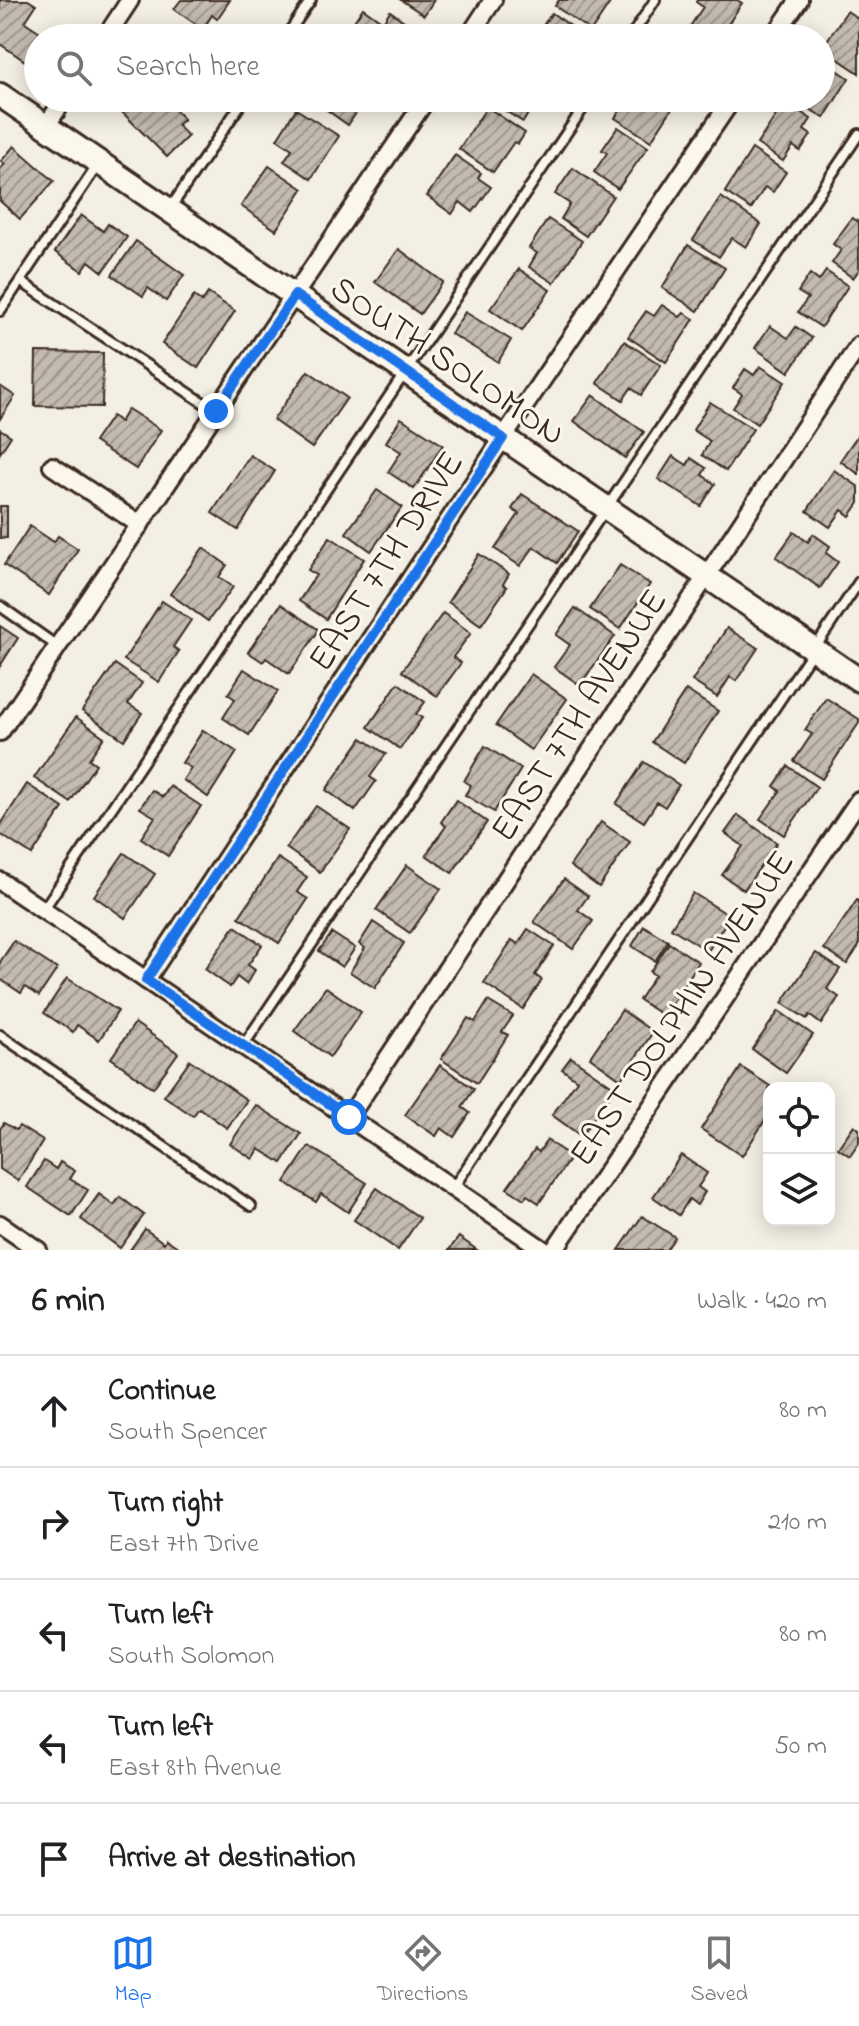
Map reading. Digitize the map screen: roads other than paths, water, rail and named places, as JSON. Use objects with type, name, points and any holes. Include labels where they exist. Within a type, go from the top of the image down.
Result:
[{"type":"street","points":[[114,24],[130,0]]},
{"type":"street","points":[[477,24],[493,0]]},
{"type":"street","points":[[783,24],[799,0]]},
{"type":"street","name":"SOUTH SOLOMON","points":[[0,95],[24,111]]},
{"type":"street","name":"SOUTH SOLOMON","points":[[25,112],[859,680]]},
{"type":"street","points":[[46,126],[56,112]]},
{"type":"street","points":[[0,732],[418,112]]},
{"type":"street","name":"EAST 7TH DRIVE","points":[[146,980],[503,438],[724,112]]},
{"type":"street","name":"EAST 7TH AVENUE","points":[[349,1117],[859,345]]},
{"type":"street","points":[[52,466],[140,525]]},
{"type":"street","name":"EAST DOLPHIN AVENUE","points":[[554,1250],[859,800]]},
{"type":"street","points":[[0,881],[544,1250]]},
{"type":"street","points":[[0,1224],[38,1250]]},
{"type":"lane","points":[[295,24],[311,0]]},
{"type":"lane","points":[[639,24],[655,0]]},
{"type":"lane","points":[[169,210],[236,112]]},
{"type":"lane","points":[[43,910],[581,112]]},
{"type":"lane","points":[[243,1046],[859,134]]},
{"type":"lane","points":[[0,311],[100,163]]},
{"type":"lane","points":[[20,281],[216,411]]},
{"type":"lane","points":[[453,1188],[859,582]]},
{"type":"lane","points":[[0,606],[57,646]]},
{"type":"lane","points":[[0,1035],[251,1206]]}]
